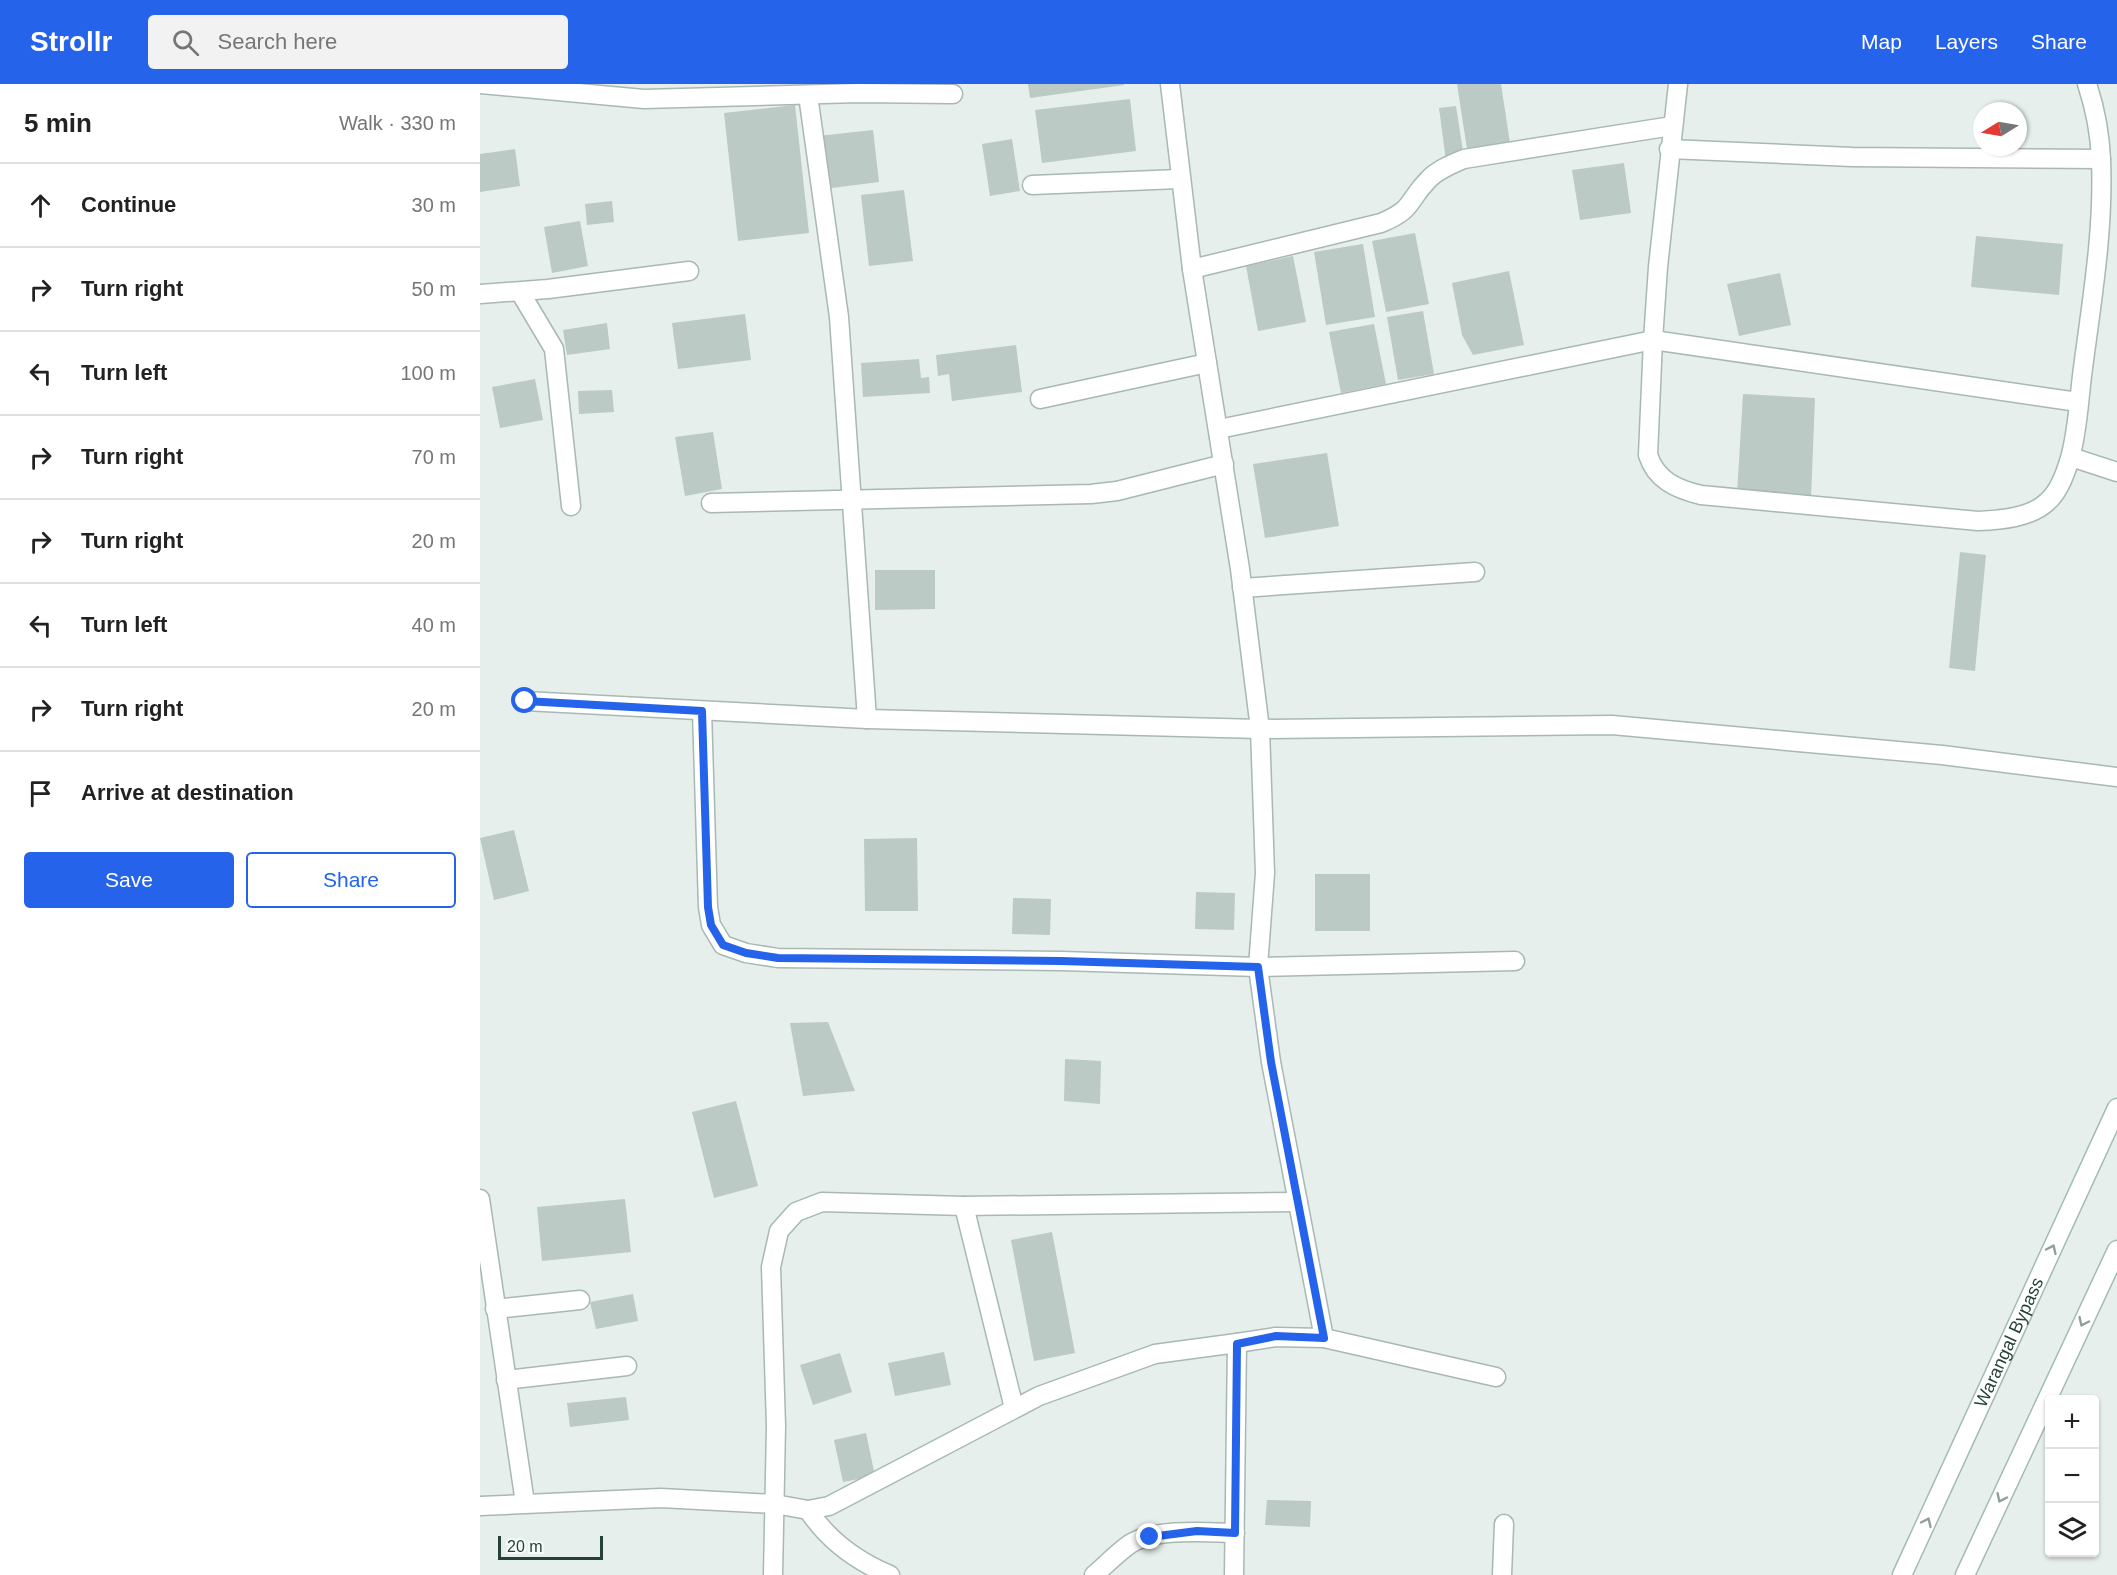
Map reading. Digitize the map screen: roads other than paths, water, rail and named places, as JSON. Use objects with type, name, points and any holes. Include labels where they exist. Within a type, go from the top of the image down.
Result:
[{"type":"street","points":[[480,84],[808,95],[953,94]]},
{"type":"street","points":[[1170,84],[1179,179],[1219,429],[1260,729],[1265,873],[1258,967],[1271,1062],[1324,1338]]},
{"type":"street","points":[[1678,84],[1669,148],[1653,340],[1648,454],[1651,466],[1664,481],[1680,490],[1701,495],[1978,521],[2003,520],[2047,503],[2061,482],[2071,457],[2096,271],[2101,215],[2101,159],[2094,106],[2087,84]]},
{"type":"street","points":[[808,95],[839,317],[867,719]]},
{"type":"street","points":[[1192,268],[1389,219],[1412,204],[1428,180],[1451,164],[1464,159],[1672,126]]},
{"type":"street","points":[[1669,148],[1852,157],[2101,159]]},
{"type":"street","points":[[1032,185],[1179,179]]},
{"type":"street","points":[[480,294],[520,292],[689,271]]},
{"type":"street","points":[[520,292],[554,350],[571,506]]},
{"type":"street","points":[[1219,429],[1653,340],[2078,402]]},
{"type":"street","points":[[1040,399],[1207,363]]},
{"type":"street","points":[[2071,457],[2117,472]]},
{"type":"street","points":[[711,503],[1090,494],[1117,491],[1224,464]]},
{"type":"street","points":[[1242,588],[1475,572]]},
{"type":"street","points":[[525,701],[867,719],[1260,729],[1612,725],[1942,755],[2117,777]]},
{"type":"street","points":[[702,711],[708,907],[711,925],[723,945],[746,953],[778,958],[1061,961],[1258,967],[1515,961]]},
{"type":"street","name":"Warangal Bypass","points":[[1902,1575],[2117,1108]]},
{"type":"street","points":[[480,1199],[525,1503]]},
{"type":"street","points":[[773,1575],[776,1426],[771,1267],[779,1231],[796,1212],[822,1202],[964,1206],[1298,1202]]},
{"type":"street","points":[[964,1206],[1014,1408]]},
{"type":"street","points":[[1965,1575],[2117,1250]]},
{"type":"street","points":[[495,1309],[580,1300]]},
{"type":"street","points":[[480,1506],[661,1498],[774,1504],[808,1510],[843,1501],[1039,1396],[1155,1354],[1237,1344],[1276,1336],[1324,1338],[1496,1377]]},
{"type":"street","points":[[1234,1575],[1237,1344]]},
{"type":"street","points":[[506,1380],[627,1366]]},
{"type":"street","points":[[808,1510],[821,1529],[837,1545],[873,1568],[890,1575]]},
{"type":"street","points":[[1502,1575],[1504,1524]]},
{"type":"street","points":[[1094,1575],[1131,1543],[1150,1537],[1197,1531],[1235,1533]]}]
